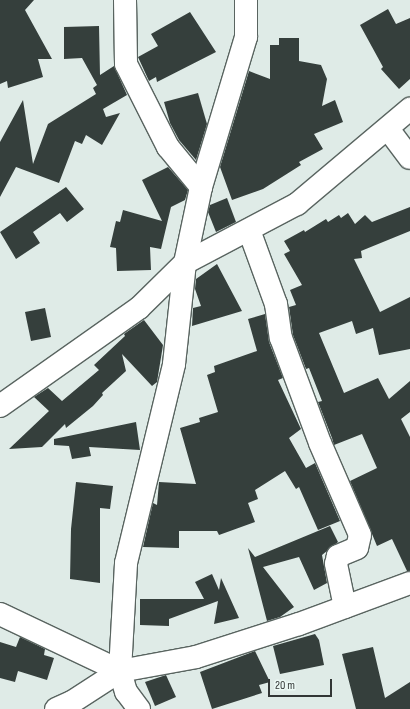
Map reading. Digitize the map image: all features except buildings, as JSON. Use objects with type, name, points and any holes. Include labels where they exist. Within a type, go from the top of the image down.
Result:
[{"type":"street","points":[[125,0],[126,64],[168,147],[201,187]]},
{"type":"street","points":[[139,709],[126,692],[120,672],[126,563],[174,364],[185,263],[201,187],[246,37],[246,0]]},
{"type":"street","points":[[0,406],[139,308],[185,263],[297,204],[410,109]]},
{"type":"street","points":[[388,129],[410,158]]},
{"type":"street","points":[[249,230],[276,304],[281,338],[320,443],[360,535],[357,548],[338,556],[336,564],[345,607]]},
{"type":"street","points":[[68,707],[120,672],[196,657],[345,607],[410,583]]},
{"type":"street","points":[[0,614],[120,672]]}]
